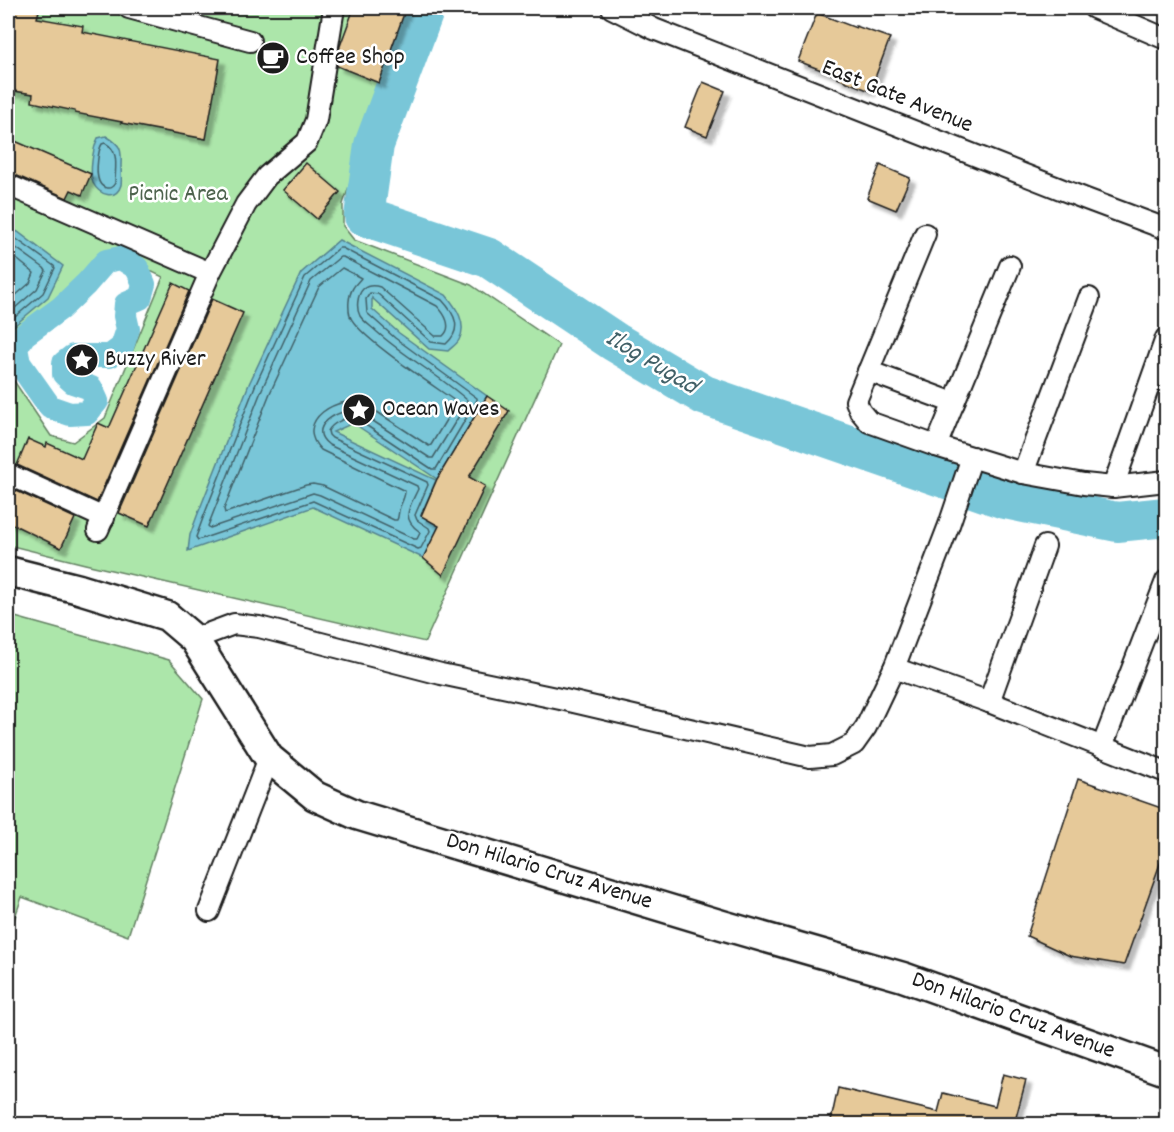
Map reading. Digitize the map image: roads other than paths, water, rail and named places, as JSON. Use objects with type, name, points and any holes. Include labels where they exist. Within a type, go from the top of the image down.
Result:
[{"type":"street","points":[[129,8],[250,41]]},
{"type":"street","points":[[8,474],[101,524],[210,273],[246,204],[267,176],[307,142],[316,120],[334,8]]},
{"type":"street","name":"East Gate Avenue","points":[[612,8],[654,29],[1167,229]]},
{"type":"street","points":[[1094,8],[1167,39]]},
{"type":"street","points":[[8,185],[210,273]]},
{"type":"street","points":[[925,234],[856,401],[860,411],[869,422],[936,447],[1023,473],[1084,484],[1113,486],[1167,481]]},
{"type":"street","points":[[936,447],[1010,266]]},
{"type":"street","points":[[1023,473],[1089,298]]},
{"type":"street","points":[[1113,486],[1167,338]]},
{"type":"street","points":[[868,371],[954,404]]},
{"type":"street","points":[[194,639],[234,624],[259,627],[441,674],[565,700],[810,757],[832,755],[854,744],[866,727],[894,668],[949,525],[972,456]]},
{"type":"street","points":[[989,702],[1045,546]]},
{"type":"street","name":"Don Hilario Cruz Avenue","points":[[8,571],[79,589],[167,616],[194,639],[269,758],[315,796],[357,815],[903,977],[1167,1071]]},
{"type":"street","points":[[1102,747],[1167,581]]},
{"type":"street","points":[[894,668],[989,702],[1167,772]]},
{"type":"street","points":[[209,911],[269,758]]},
{"type":"water","points":[[106,136],[118,145],[121,155],[121,185],[119,190],[112,195],[99,191],[93,183],[91,173],[96,142],[98,138]]},
{"type":"water","points":[[8,228],[18,232],[63,266],[48,297],[8,331]]},
{"type":"water","name":"Ocean Waves","points":[[339,240],[446,295],[460,316],[462,328],[457,343],[448,351],[429,349],[372,298],[372,309],[399,333],[487,396],[437,479],[353,423],[333,432],[436,480],[421,515],[439,526],[423,558],[313,507],[188,551],[190,535],[249,384],[301,273]]},
{"type":"waterway","name":"Ilog Pugad","points":[[425,8],[374,145],[364,216],[489,258],[615,342],[704,395],[1005,499],[1117,522],[1166,517]]},
{"type":"waterway","name":"Buzzy River","points":[[121,258],[137,268],[144,284],[140,298],[126,304],[125,316],[128,329],[122,347],[110,356],[73,356],[64,363],[64,374],[73,382],[91,388],[97,401],[87,413],[70,414],[50,407],[19,363],[16,348],[24,335],[61,308],[106,261],[121,258]]},
{"type":"place","name":"Coffee Shop","points":[[273,58]]},
{"type":"place","name":"Buzzy River","points":[[82,360]]},
{"type":"place","name":"Ocean Waves","points":[[359,410]]},
{"type":"park label","name":"Picnic Area","points":[[178,195]]}]
